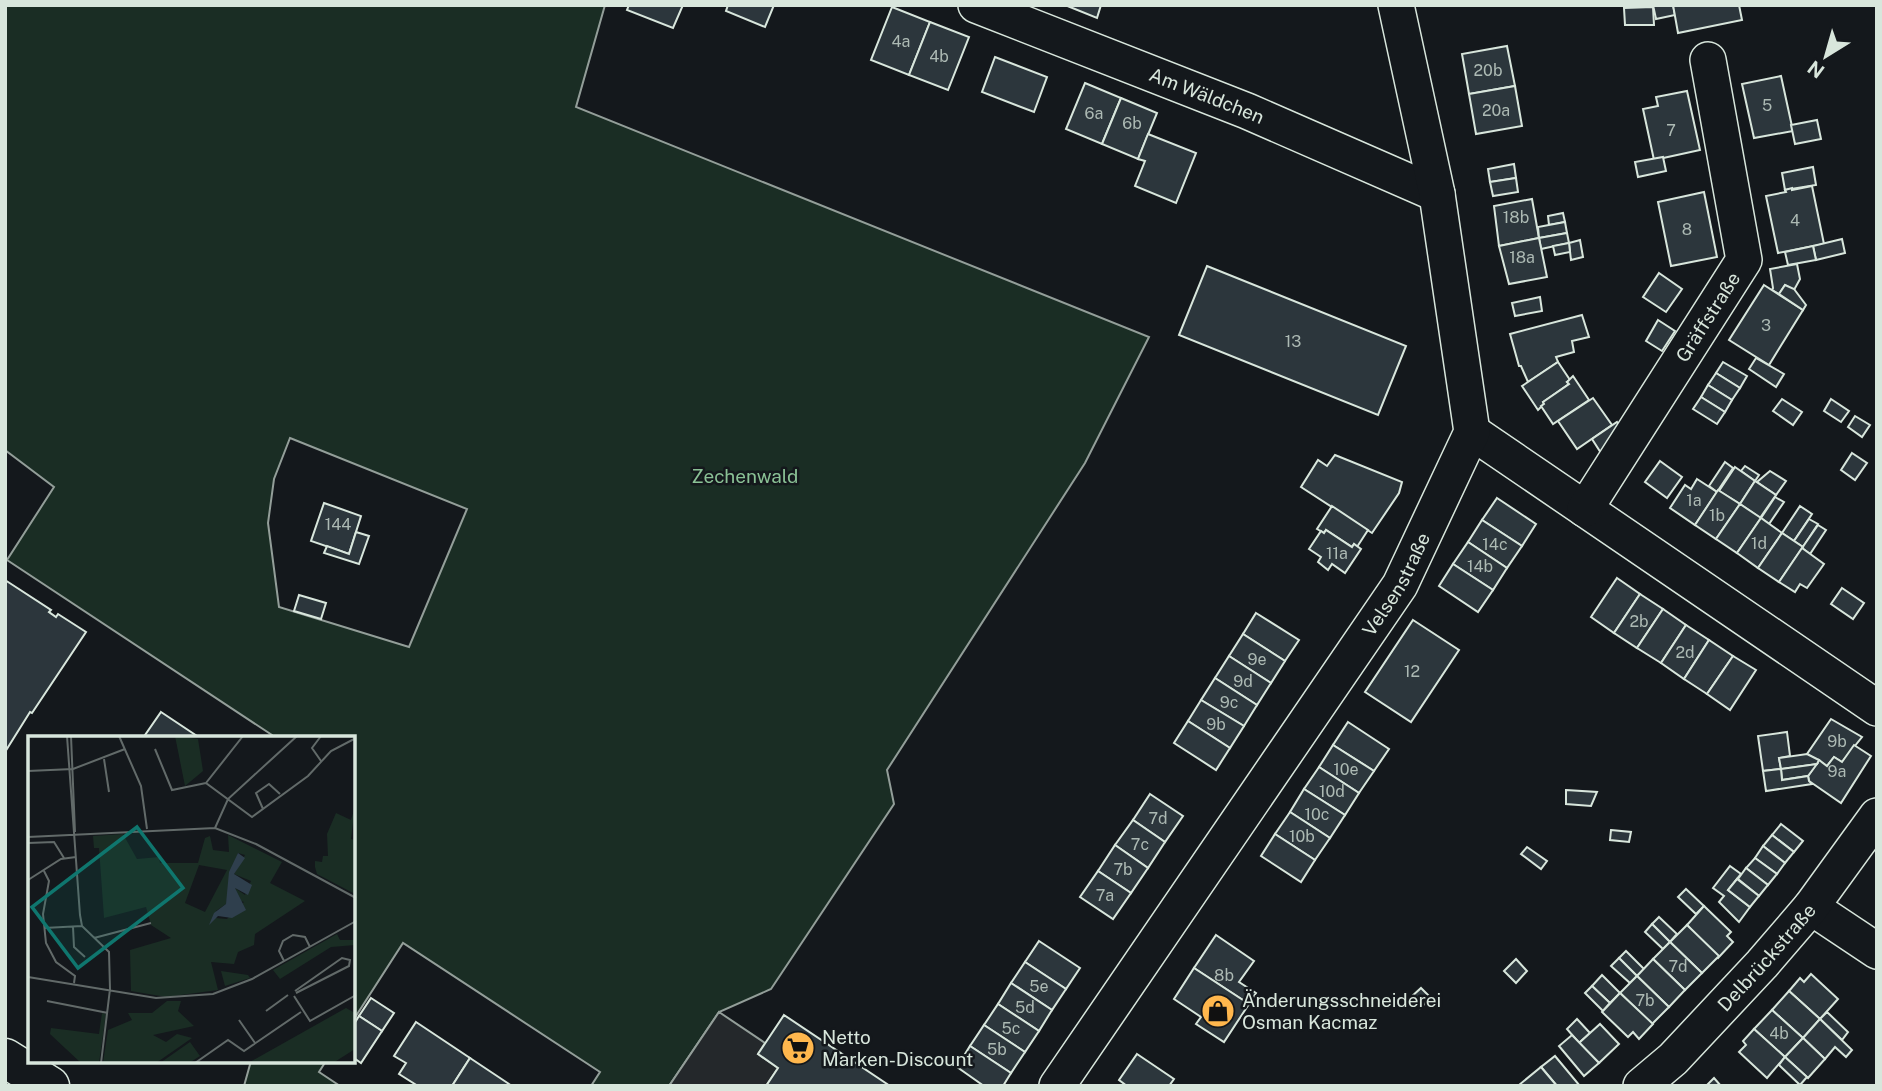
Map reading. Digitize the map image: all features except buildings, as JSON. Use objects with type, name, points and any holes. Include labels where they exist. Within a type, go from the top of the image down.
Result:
[{"type":"main road","points":[[5,1058],[50,1086]]},
{"type":"street","name":"Am Wäldchen","points":[[976,5],[1247,111],[1437,194]]},
{"type":"street","points":[[1396,5],[1437,194],[1472,432],[1877,708]]},
{"type":"street","name":"Gräffstraße","points":[[1585,509],[1744,260],[1708,60]]},
{"type":"street","name":"Velsenstraße","points":[[1057,1086],[1399,585],[1472,432]]},
{"type":"street","name":"Delbrückstraße","points":[[1642,1086],[1673,1059],[1762,964],[1811,907],[1877,816]]},
{"type":"street","points":[[1811,907],[1877,951]]},
{"type":"green space","name":"Zechenwald","points":[[5,5],[605,5],[576,107],[1149,337],[1085,463],[887,770],[894,804],[771,989],[719,1012],[669,1086],[591,1086],[600,1072],[403,943],[355,1017],[355,736],[272,736],[7,560],[54,487],[5,450]],"holes":[[[290,438],[467,509],[409,647],[279,607],[268,523],[274,479]]]},
{"type":"green space","points":[[250,1063],[325,1063],[319,1072],[340,1086],[244,1086]]},
{"type":"shaded area","points":[[719,1012],[765,1043],[758,1054],[778,1068],[766,1086],[669,1086]]},
{"type":"place","name":"Änderungsschneiderei Osman Kacmaz","points":[[1218,1011]]},
{"type":"place","name":"Netto Marken-Discount","points":[[798,1048]]}]
